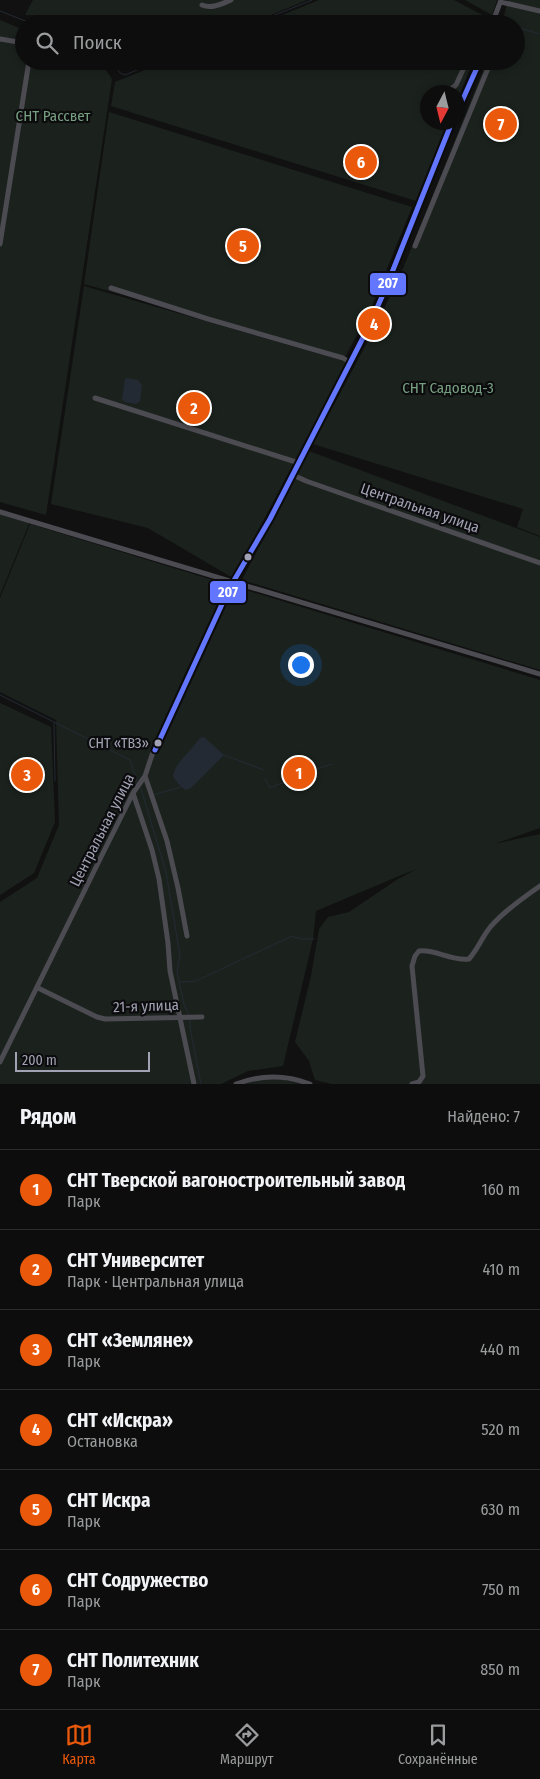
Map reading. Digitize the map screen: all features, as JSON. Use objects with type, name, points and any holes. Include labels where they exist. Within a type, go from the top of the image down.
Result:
[{"type":"street","points":[[202,6],[216,6],[231,0]]},
{"type":"street","points":[[496,15],[501,1],[540,11]]},
{"type":"street","points":[[0,39],[15,42]]},
{"type":"street","points":[[0,244],[28,70]]},
{"type":"street","points":[[456,85],[462,70]]},
{"type":"street","points":[[465,94],[476,70]]},
{"type":"street","points":[[415,246],[487,70]]},
{"type":"street","name":"Центральная улица","points":[[0,1062],[133,793],[145,776],[152,755],[166,729],[229,589],[293,475],[350,364],[385,290],[449,130]]},
{"type":"street","points":[[111,288],[216,322],[342,358],[350,364]]},
{"type":"street","points":[[95,398],[299,463]]},
{"type":"street","name":"Центральная улица","points":[[293,475],[540,563]]},
{"type":"street","points":[[0,512],[540,674]]},
{"type":"street","points":[[145,776],[167,841],[187,936]]},
{"type":"street","points":[[133,793],[152,850],[159,879],[170,971],[194,1084]]},
{"type":"street","points":[[424,1084],[412,966],[415,956],[419,951],[426,950],[460,960],[469,959],[477,950],[493,924],[540,886]]},
{"type":"street","name":"21-я улица","points":[[38,988],[105,1020],[202,1017]]},
{"type":"street","points":[[412,1084],[419,1082],[423,1076]]},
{"type":"street","points":[[236,1084],[258,1077],[285,1078],[310,1084]]},
{"type":"green space","points":[[33,0],[307,0],[271,15],[25,15]]},
{"type":"green space","points":[[319,0],[454,0],[482,15],[282,15]]},
{"type":"green space","points":[[465,0],[497,0],[492,15]]},
{"type":"green space","name":"СНТ Садовод-3","points":[[508,0],[540,0],[540,536],[517,527],[523,509],[313,444],[375,328],[402,271],[459,130],[465,130],[465,115],[483,70],[525,70],[525,15],[504,15]]},
{"type":"green space","name":"СНТ Рассвет","points":[[0,20],[15,26],[15,70],[106,70],[112,79],[46,515],[0,502]]},
{"type":"green space","points":[[145,70],[469,70],[464,85],[420,85],[420,130],[445,130],[416,201],[111,106],[115,82]]},
{"type":"green space","points":[[109,112],[412,207],[371,308],[345,357],[84,284]]},
{"type":"green space","points":[[84,286],[347,362],[233,578],[148,528],[51,504]]},
{"type":"green space","points":[[309,451],[540,537],[540,670],[242,580]]},
{"type":"green space","points":[[0,509],[31,519],[0,595]]},
{"type":"green space","points":[[30,524],[540,680],[540,828],[494,844],[540,834],[540,1084],[332,1084],[315,1080],[309,1061],[295,1042],[311,976],[319,929],[328,917],[349,912],[398,879],[417,869],[316,911],[313,939],[283,1066],[248,1071],[221,1084],[0,1084],[0,902],[37,878],[59,825],[56,720],[0,692],[0,598]]},
{"type":"green space","points":[[0,703],[51,727],[55,822],[34,873],[0,895]]},
{"type":"green space","points":[[267,1077],[308,1084],[241,1084]]},
{"type":"shaded area","points":[[125,379],[138,380],[142,385],[140,401],[136,404],[125,402],[122,399]]},
{"type":"shaded area","points":[[204,737],[224,755],[191,788],[186,790],[174,778],[174,771],[199,739]]},
{"type":"waterway","points":[[275,15],[312,0]]},
{"type":"waterway","points":[[0,11],[15,17]]},
{"type":"waterway","points":[[525,30],[540,34]]},
{"type":"waterway","points":[[118,70],[125,75],[137,70]]},
{"type":"waterway","points":[[0,695],[130,760],[137,781]]},
{"type":"waterway","points":[[54,723],[55,781]]},
{"type":"waterway","points":[[224,755],[264,770]]},
{"type":"waterway","points":[[265,778],[270,788],[332,764]]},
{"type":"waterway","points":[[153,795],[181,787]]},
{"type":"waterway","points":[[141,789],[166,872],[180,955],[177,972],[184,1004],[189,1015]]},
{"type":"waterway","points":[[181,982],[196,981],[292,936],[301,939],[314,939]]},
{"type":"waterway","points":[[190,1020],[201,1084]]},
{"type":"transit line","name":"207","points":[[465,94],[476,70]]},
{"type":"transit line","name":"207","points":[[155,750],[229,589],[270,519],[368,328],[449,130]]},
{"type":"place","name":"СНТ Политехник","points":[[501,124]]},
{"type":"place","name":"СНТ Содружество","points":[[361,162]]},
{"type":"place","name":"СНТ Искра","points":[[243,246]]},
{"type":"place","name":"СНТ «Искра»","points":[[374,324]]},
{"type":"place","name":"СНТ Университет","points":[[194,408]]},
{"type":"place","name":"СНТ «ТВЗ»","points":[[158,743]]},
{"type":"place","name":"СНТ Тверской вагоностроительный завод","points":[[299,773]]},
{"type":"place","name":"СНТ «Земляне»","points":[[27,775]]}]
